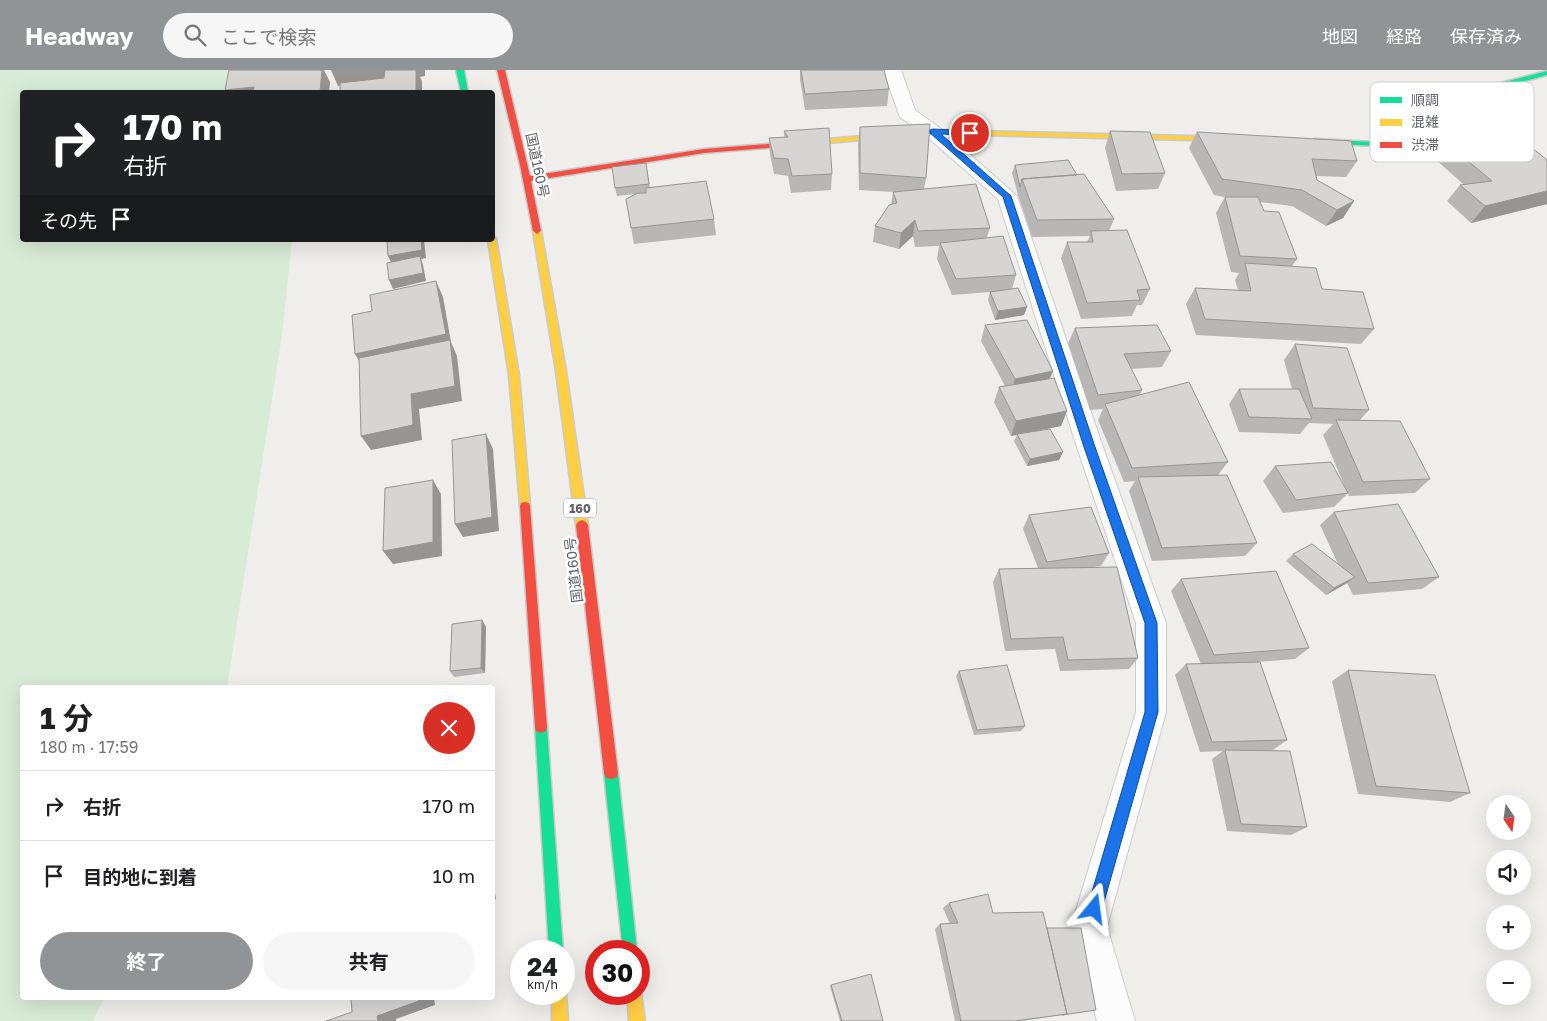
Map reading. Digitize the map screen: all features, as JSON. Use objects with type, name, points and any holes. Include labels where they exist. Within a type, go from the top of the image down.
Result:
[{"type":"main road","points":[[460,70],[465,90]]},
{"type":"main road","name":"国道160号","points":[[501,70],[527,178],[559,364],[586,543],[629,940]]},
{"type":"main road","points":[[1513,82],[1547,73]]},
{"type":"main road","points":[[527,178],[704,151],[933,132],[1242,139]]},
{"type":"main road","points":[[1300,140],[1370,143]]},
{"type":"main road","points":[[493,242],[515,385],[555,940]]},
{"type":"main road","points":[[559,1005],[560,1021]]},
{"type":"main road","points":[[635,1005],[637,1021]]},
{"type":"street","points":[[892,70],[907,113],[933,132],[1007,196],[1090,447],[1151,623],[1151,712],[1089,927],[1116,1021]]},
{"type":"green space","points":[[0,70],[234,70],[226,90],[20,90],[20,242],[292,242],[282,335],[227,685],[20,685],[20,1000],[103,1000],[93,1021],[0,1021]]},
{"type":"building","points":[[229,70],[322,70],[320,90],[253,90],[254,87],[225,90]]},
{"type":"building","points":[[385,70],[416,70],[416,90],[340,90],[340,83],[384,78]]},
{"type":"building","points":[[801,70],[884,70],[889,89],[805,94]]},
{"type":"building","points":[[930,124],[926,178],[860,173],[860,127]]},
{"type":"building","points":[[829,128],[832,174],[792,176],[788,159],[774,158],[769,138],[788,137],[784,131]]},
{"type":"building","points":[[1110,131],[1150,132],[1165,173],[1122,174]]},
{"type":"building","points":[[1197,132],[1351,141],[1357,161],[1312,159],[1317,180],[1354,201],[1337,210],[1302,190],[1222,179]]},
{"type":"building","points":[[1534,150],[1547,160],[1547,191],[1485,206],[1460,185],[1492,181],[1469,162],[1534,162]]},
{"type":"building","points":[[1068,160],[1077,175],[1022,179],[1020,187],[1015,165]]},
{"type":"building","points":[[646,163],[649,184],[615,188],[612,167]]},
{"type":"building","points":[[1084,174],[1114,219],[1037,220],[1022,179]]},
{"type":"building","points":[[706,181],[714,219],[631,228],[626,199],[638,193],[646,193],[646,188]]},
{"type":"building","points":[[976,184],[990,228],[918,231],[915,220],[901,233],[875,226],[889,205],[897,203],[893,192]]},
{"type":"building","points":[[1225,197],[1258,197],[1264,211],[1279,212],[1297,259],[1240,256]]},
{"type":"building","points":[[1127,230],[1150,289],[1137,290],[1140,300],[1087,303],[1067,242],[1093,242],[1091,231]]},
{"type":"building","points":[[1003,236],[1016,275],[956,279],[940,243]]},
{"type":"building","points":[[387,242],[421,242],[422,250],[388,256]]},
{"type":"building","points":[[420,256],[423,273],[389,280],[387,263]]},
{"type":"building","points":[[1245,263],[1316,268],[1322,289],[1363,292],[1374,329],[1205,319],[1195,288],[1251,291]]},
{"type":"building","points":[[436,281],[446,334],[355,354],[352,315],[372,311],[370,295]]},
{"type":"building","points":[[1018,288],[1027,307],[998,311],[990,292]]},
{"type":"building","points":[[1027,320],[1053,371],[1015,379],[985,325]]},
{"type":"building","points":[[1157,325],[1171,351],[1124,354],[1142,390],[1098,395],[1075,328]]},
{"type":"building","points":[[450,340],[455,386],[411,394],[413,425],[361,436],[359,358]]},
{"type":"building","points":[[1295,344],[1347,348],[1369,410],[1313,408]]},
{"type":"building","points":[[1054,378],[1067,411],[1016,421],[999,387]]},
{"type":"building","points":[[1189,382],[1228,462],[1132,468],[1105,404]]},
{"type":"building","points":[[1239,389],[1299,389],[1312,419],[1249,417]]},
{"type":"building","points":[[1336,420],[1400,421],[1430,479],[1363,482]]},
{"type":"building","points":[[1050,429],[1063,452],[1030,459],[1017,434]]},
{"type":"building","points":[[486,434],[492,517],[455,524],[452,440]]},
{"type":"building","points":[[1331,462],[1348,493],[1296,500],[1275,466]]},
{"type":"building","points":[[1227,475],[1257,543],[1162,548],[1138,477]]},
{"type":"building","points":[[433,480],[433,542],[383,551],[385,488]]},
{"type":"building","points":[[1398,504],[1439,577],[1368,583],[1334,512]]},
{"type":"building","points":[[1091,507],[1109,553],[1047,562],[1029,515]]},
{"type":"building","points":[[1312,544],[1355,577],[1334,588],[1293,554]]},
{"type":"building","points":[[1117,567],[1138,658],[1068,660],[1063,637],[1011,639],[999,569]]},
{"type":"building","points":[[1276,571],[1309,648],[1214,655],[1181,579]]},
{"type":"building","points":[[482,620],[481,668],[450,671],[452,624]]},
{"type":"building","points":[[1260,662],[1287,740],[1212,742],[1186,664]]},
{"type":"building","points":[[1007,665],[1025,726],[977,730],[959,671]]},
{"type":"building","points":[[1348,670],[1435,675],[1470,793],[1376,786]]},
{"type":"building","points":[[1225,750],[1290,751],[1307,827],[1241,824]]},
{"type":"building","points":[[988,894],[993,913],[1043,912],[1067,1014],[1015,1021],[961,1021],[940,924],[958,923],[949,903]]},
{"type":"building","points":[[1047,928],[1081,928],[1096,1010],[1062,1015],[1067,1014]]},
{"type":"building","points":[[871,974],[883,1021],[842,1021],[831,985]]},
{"type":"building","points":[[351,1000],[419,1001],[377,1016],[378,1021],[326,1021],[352,1012]]},
{"type":"traffic: fast","points":[[460,70],[465,90]]},
{"type":"traffic: fast","points":[[1513,82],[1547,73]]},
{"type":"traffic: fast","points":[[1314,141],[1370,144]]},
{"type":"traffic: fast","points":[[541,727],[555,940]]},
{"type":"traffic: fast","points":[[611,773],[629,940]]},
{"type":"traffic: slow","points":[[792,144],[933,132],[1231,139]]},
{"type":"traffic: slow","points":[[537,231],[561,371],[582,525]]},
{"type":"traffic: slow","points":[[493,242],[514,375],[525,506]]},
{"type":"traffic: slow","points":[[559,1005],[560,1021]]},
{"type":"traffic: slow","points":[[635,1005],[637,1021]]},
{"type":"traffic: jam","points":[[501,70],[524,165],[537,231]]},
{"type":"traffic: jam","points":[[527,179],[704,151],[792,144]]},
{"type":"traffic: jam","points":[[525,506],[541,727]]},
{"type":"traffic: jam","points":[[582,525],[611,773]]},
{"type":"route","points":[[970,133],[933,132],[1007,196],[1090,447],[1151,623],[1151,712],[1094,909]]}]
